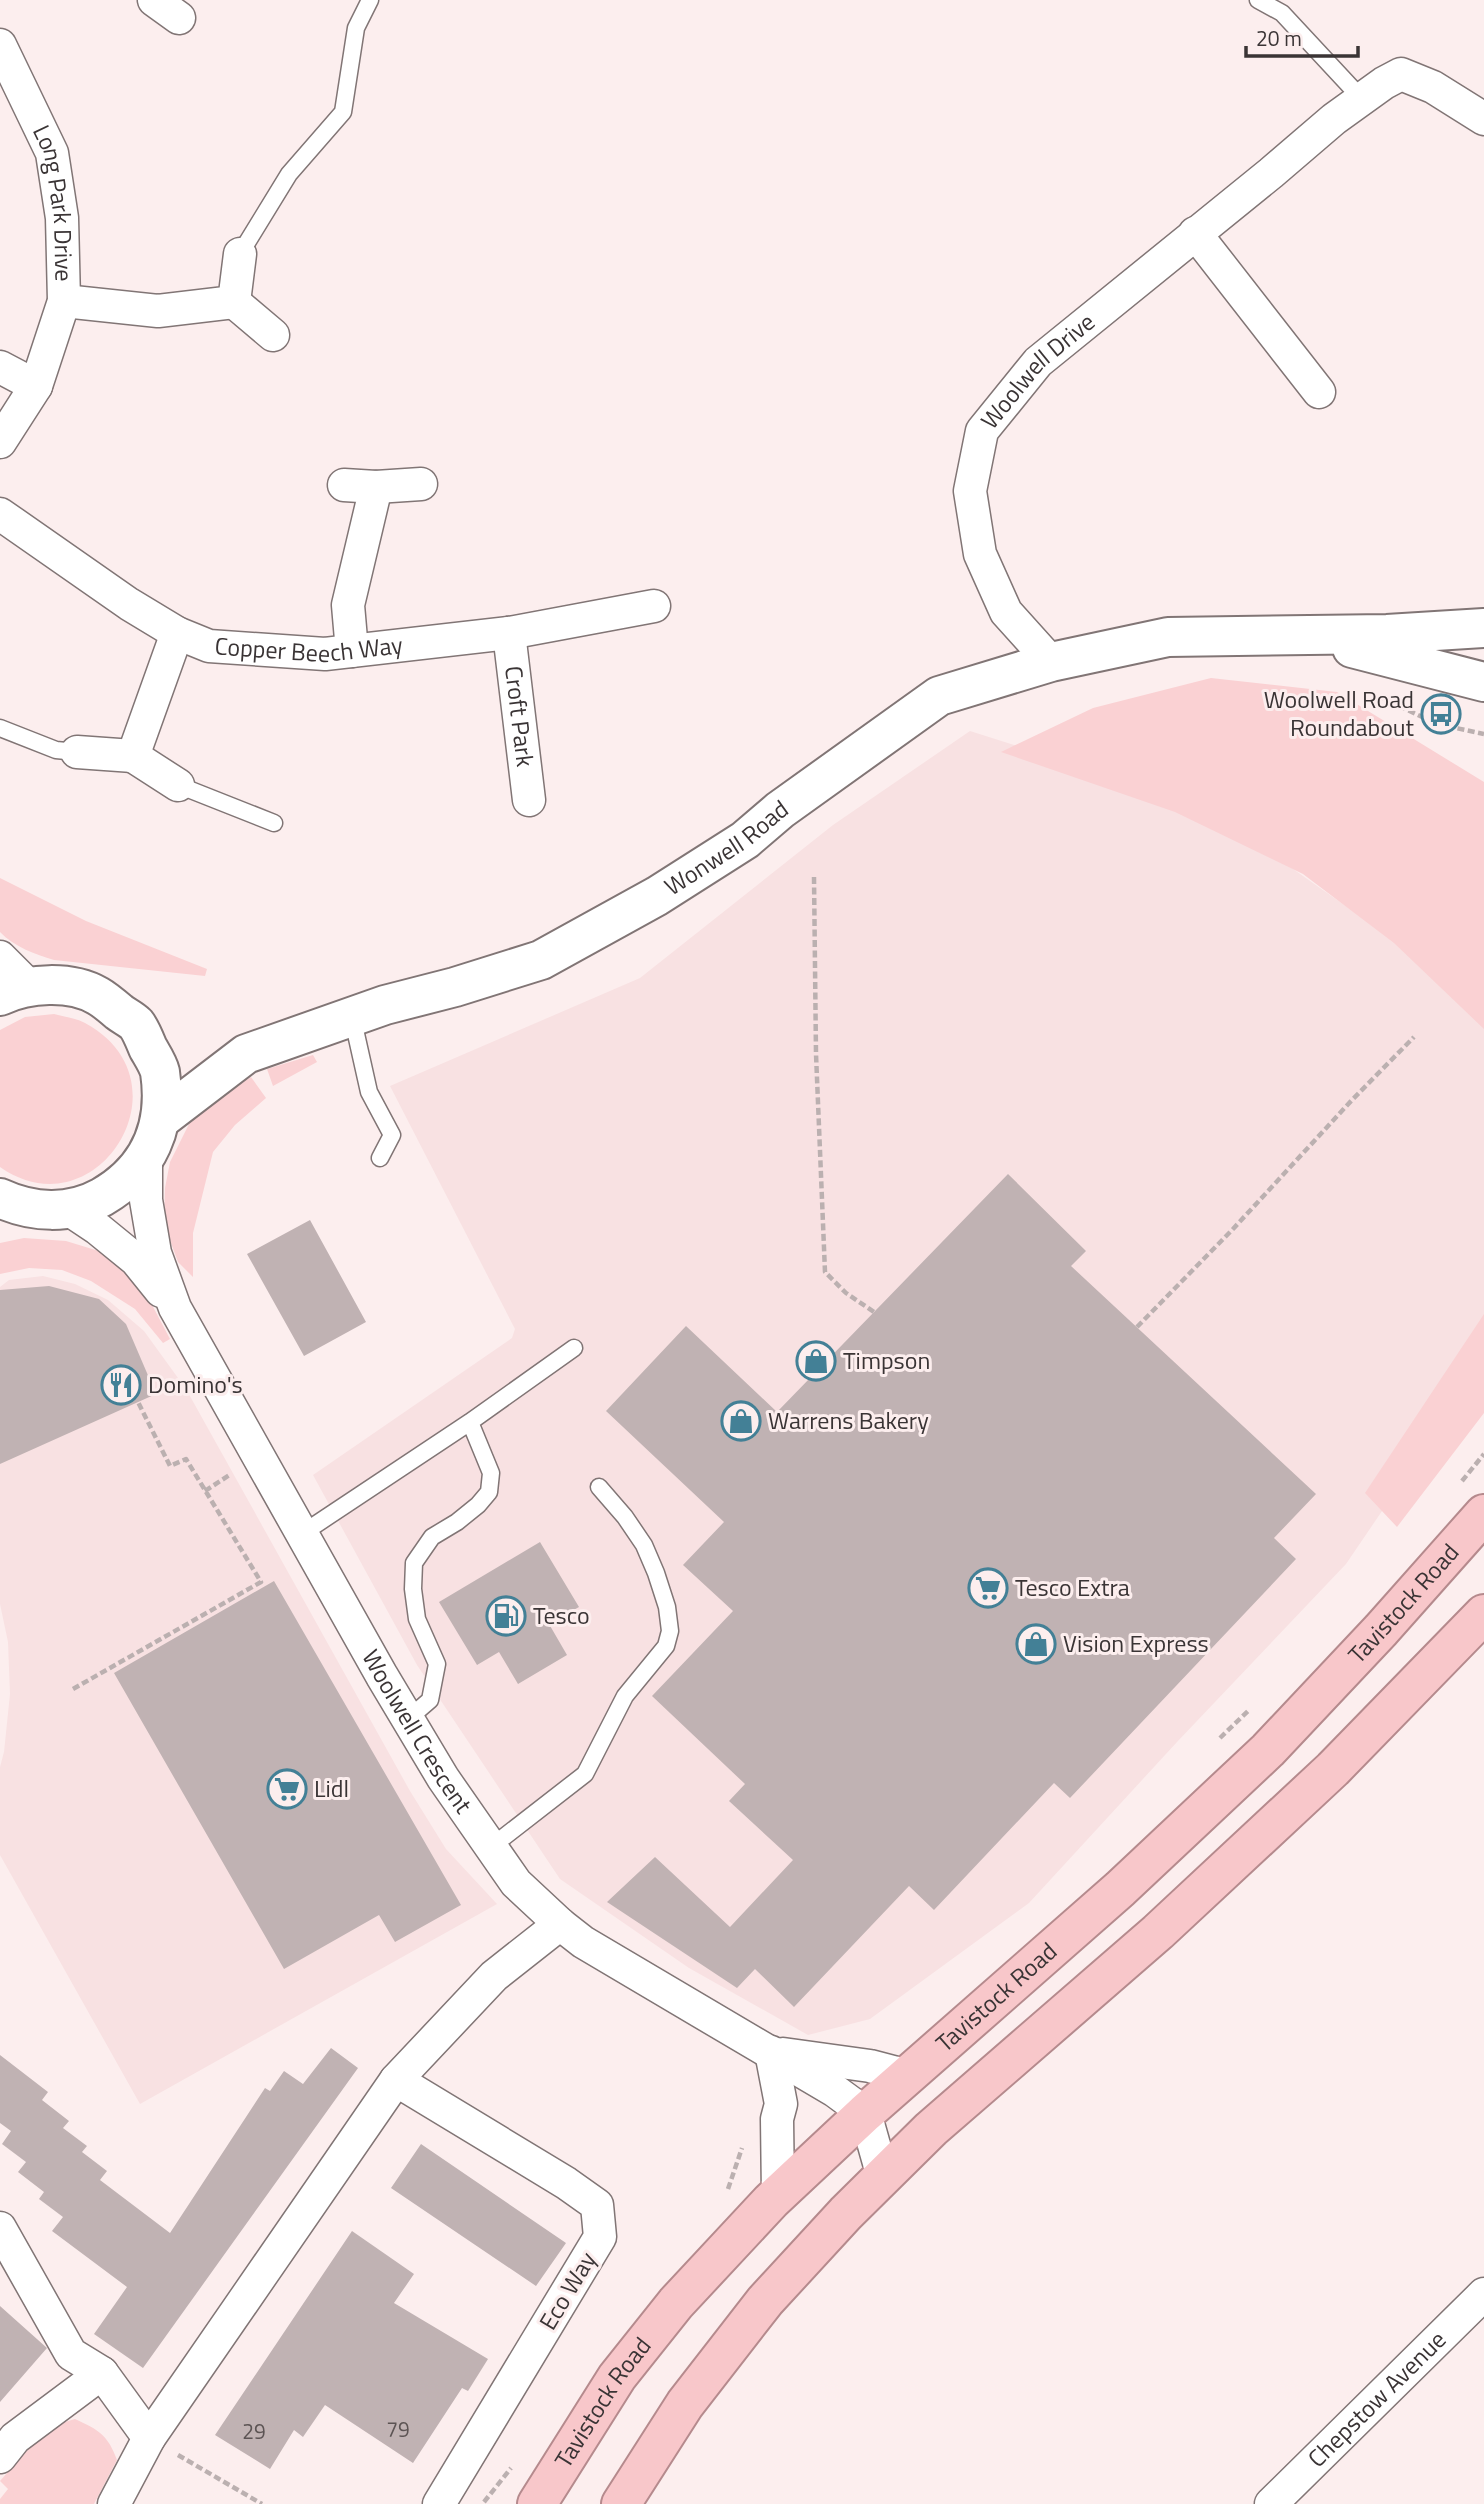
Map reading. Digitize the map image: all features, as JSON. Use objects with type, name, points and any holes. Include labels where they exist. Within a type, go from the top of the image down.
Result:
[{"type":"highway","name":"Tavistock Road","points":[[537,2504],[617,2377],[676,2303],[778,2196],[865,2113],[1120,1889],[1268,1750],[1381,1630],[1484,1514]]},
{"type":"highway","points":[[621,2504],[685,2404],[765,2301],[846,2213],[930,2129],[1158,1932],[1343,1759],[1484,1614]]},
{"type":"street","name":"Long Park Drive","points":[[0,45],[52,153],[62,218],[65,301],[36,386],[0,442]]},
{"type":"street","name":"Woolwell Drive","points":[[1051,662],[1006,612],[980,554],[970,491],[982,431],[1038,362],[1384,83],[1401,75],[1433,87],[1484,119]]},
{"type":"street","points":[[1195,233],[1319,392]]},
{"type":"street","points":[[234,302],[240,254]]},
{"type":"street","points":[[65,301],[158,311],[234,302],[272,335]]},
{"type":"street","points":[[0,368],[36,386]]},
{"type":"street","points":[[344,485],[376,487],[421,484]]},
{"type":"street","points":[[352,651],[348,605],[376,487]]},
{"type":"street","name":"Copper Beech Way","points":[[0,514],[118,597],[177,633],[209,646],[325,654],[509,633],[654,606]]},
{"type":"street","name":"Wonwell Road","points":[[161,1119],[246,1054],[368,1010],[541,960],[657,897],[745,839],[780,810],[939,696],[1051,662],[1168,637],[1387,634],[1484,628]]},
{"type":"street","points":[[133,756],[177,633]]},
{"type":"street","name":"Croft Park","points":[[509,633],[529,800]]},
{"type":"street","name":"Wonwell Road","points":[[1303,634],[1484,682]]},
{"type":"street","points":[[77,752],[133,756],[178,785]]},
{"type":"street","points":[[0,957],[15,992],[64,985],[97,995],[136,1025],[159,1070],[161,1119],[146,1156],[118,1188],[94,1201],[68,1209],[42,1210],[5,1206]]},
{"type":"street","name":"Woolwell Crescent","points":[[146,1156],[146,1200],[155,1253],[175,1308],[234,1417],[408,1719],[443,1778],[516,1883],[583,1942],[771,2052],[870,2066],[908,2076]]},
{"type":"street","name":"Woolwell Crescent","points":[[68,1209],[136,1260],[175,1308]]},
{"type":"street","points":[[114,2504],[149,2438],[396,2080],[494,1976],[560,1924]]},
{"type":"street","points":[[771,2052],[835,2091],[865,2113],[883,2177]]},
{"type":"street","points":[[771,2052],[781,2104],[777,2119],[778,2196]]},
{"type":"street","name":"Eco Way","points":[[396,2080],[566,2182],[597,2205],[600,2237],[439,2504]]},
{"type":"street","points":[[0,2228],[71,2354],[102,2374],[149,2438]]},
{"type":"street","name":"Chepstow Avenue","points":[[1271,2504],[1484,2294]]},
{"type":"street","points":[[0,2457],[15,2438],[102,2374]]},
{"type":"lane","points":[[240,254],[289,174],[343,112],[356,28],[370,0]]},
{"type":"lane","points":[[1258,0],[1282,13],[1362,99]]},
{"type":"lane","points":[[0,729],[56,750],[77,752]]},
{"type":"lane","points":[[178,785],[274,823]]},
{"type":"lane","points":[[368,1010],[369,1092],[391,1135],[380,1157]]},
{"type":"lane","points":[[303,1533],[470,1422],[574,1348]]},
{"type":"lane","points":[[408,1719],[430,1700],[437,1664],[417,1619],[413,1589],[414,1563],[432,1537],[457,1522],[489,1492],[491,1474],[470,1422]]},
{"type":"lane","points":[[491,1847],[585,1774],[625,1696],[666,1646],[670,1631],[667,1607],[652,1563],[644,1545],[625,1517],[598,1487]]},
{"type":"path","points":[[814,877],[816,1054],[825,1272],[846,1293],[874,1312]]},
{"type":"path","points":[[1137,1327],[1413,1037]]},
{"type":"path","points":[[73,1689],[261,1582],[186,1458],[170,1466],[138,1402]]},
{"type":"path","points":[[1459,1485],[1484,1454]]},
{"type":"path","points":[[1214,1744],[1253,1706]]},
{"type":"path","points":[[149,2438],[262,2504]]},
{"type":"shaded area","points":[[1211,678],[1337,692],[1484,782],[1484,1029],[1394,943],[1303,874],[1175,812],[1001,752],[1093,708]]},
{"type":"shaded area","points":[[970,731],[1201,804],[1435,969],[1484,1017],[1484,1361],[1346,1564],[1029,1903],[870,2019],[808,2035],[689,1968],[560,1879],[417,1665],[313,1475],[512,1338],[515,1329],[390,1086],[640,978],[833,825]]},
{"type":"shaded area","points":[[0,878],[86,921],[207,969],[205,976],[54,960],[25,949],[0,932]]},
{"type":"shaded area","points":[[54,1014],[85,1023],[116,1049],[131,1080],[131,1112],[119,1142],[98,1167],[69,1181],[36,1183],[0,1167],[0,1030],[25,1017]]},
{"type":"shaded area","points":[[313,1055],[317,1062],[273,1086],[267,1069]]},
{"type":"shaded area","points":[[251,1077],[266,1098],[235,1125],[213,1152],[193,1233],[193,1277],[178,1262],[164,1224],[165,1188],[170,1162],[191,1120],[216,1096]]},
{"type":"shaded area","points":[[24,1238],[66,1241],[102,1252],[141,1284],[170,1339],[163,1343],[135,1309],[91,1281],[62,1270],[29,1268],[0,1274],[0,1243]]},
{"type":"shaded area","points":[[43,1276],[75,1284],[108,1300],[144,1331],[186,1389],[410,1791],[446,1849],[497,1904],[140,2104],[0,1855],[0,1767],[10,1694],[8,1642],[0,1604],[0,1287],[9,1280]]},
{"type":"shaded area","points":[[1484,1314],[1484,1413],[1397,1527],[1365,1493]]},
{"type":"shaded area","points":[[75,2419],[102,2434],[117,2460],[94,2504],[0,2504],[0,2499],[8,2489],[0,2481],[48,2427]]},
{"type":"building","name":"Tesco Extra","points":[[1008,1174],[1086,1251],[1071,1266],[1316,1494],[1274,1538],[1296,1559],[1070,1798],[1054,1783],[934,1910],[909,1886],[794,2007],[755,1969],[737,1988],[607,1902],[655,1857],[730,1927],[793,1860],[729,1801],[745,1784],[652,1696],[733,1611],[683,1565],[724,1522],[606,1411],[686,1326],[777,1412]]},
{"type":"building","points":[[310,1220],[366,1322],[304,1356],[247,1254]]},
{"type":"building","points":[[49,1286],[99,1299],[126,1324],[156,1394],[0,1464],[0,1290]]},
{"type":"building","name":"Tesco","points":[[540,1542],[579,1607],[549,1624],[567,1655],[518,1684],[499,1652],[477,1665],[439,1602]]},
{"type":"building","name":"Lidl","points":[[274,1581],[461,1905],[395,1942],[379,1915],[284,1969],[114,1673]]},
{"type":"building","points":[[331,2048],[358,2068],[143,2368],[94,2334],[127,2287],[52,2231],[63,2217],[39,2199],[44,2192],[18,2172],[26,2162],[2,2144],[11,2131],[0,2123],[0,2055],[48,2092],[42,2100],[69,2121],[63,2128],[87,2146],[82,2152],[107,2171],[100,2180],[170,2233],[265,2088],[270,2091],[284,2071],[303,2084]]},
{"type":"building","points":[[421,2144],[566,2243],[536,2286],[391,2188]]},
{"type":"building","points":[[352,2231],[414,2274],[394,2303],[488,2359],[468,2391],[462,2388],[413,2463],[325,2405],[303,2437],[294,2430],[270,2469],[215,2435]]},
{"type":"building","points":[[0,2306],[47,2348],[0,2402]]},
{"type":"place","name":"Woolwell Road Roundabout","points":[[1441,714]]},
{"type":"place","name":"Timpson","points":[[816,1361]]},
{"type":"place","name":"Domino's","points":[[121,1385]]},
{"type":"place","name":"Warrens Bakery","points":[[741,1421]]},
{"type":"place","name":"Tesco Extra","points":[[988,1588]]},
{"type":"place","name":"Tesco","points":[[506,1616]]},
{"type":"place","name":"Vision Express","points":[[1036,1644]]},
{"type":"place","name":"Lidl","points":[[287,1789]]}]
